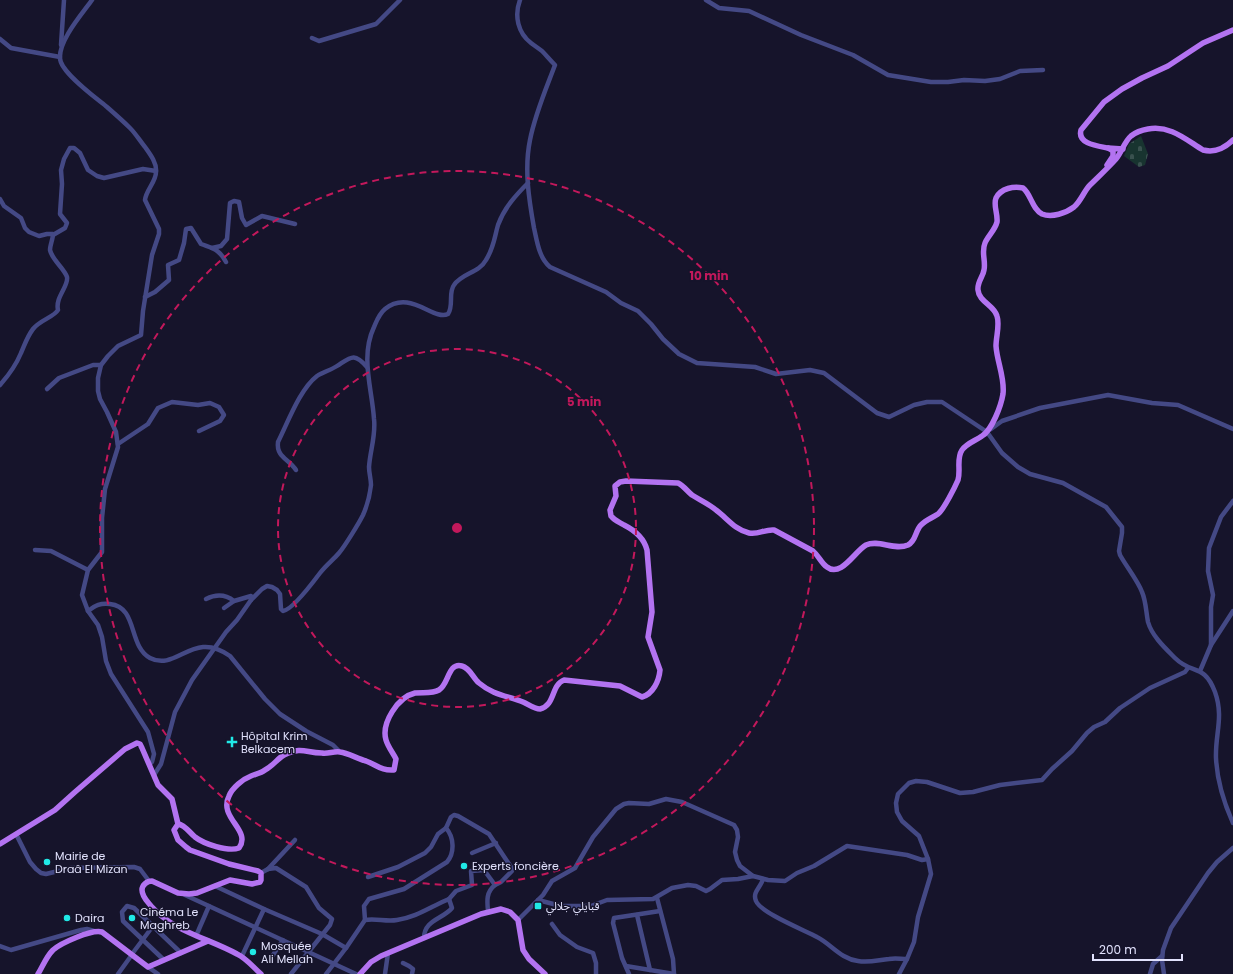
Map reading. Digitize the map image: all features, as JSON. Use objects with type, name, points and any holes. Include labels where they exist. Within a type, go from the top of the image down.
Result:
[{"type":"main road","points":[[1123,149],[1089,144],[1081,138],[1081,130],[1104,102],[1126,86],[1168,66],[1203,43],[1233,30]]},
{"type":"main road","points":[[178,824],[182,825],[197,838],[214,845],[230,850],[239,848],[242,844],[243,838],[231,820],[227,810],[226,803],[228,797],[246,778],[268,769],[279,758],[292,752],[301,750],[322,754],[340,752],[368,762],[382,769],[394,770],[397,762],[389,746],[385,733],[390,714],[401,702],[414,693],[435,692],[440,690],[444,686],[452,668],[456,666],[461,665],[466,668],[476,681],[487,689],[503,697],[522,701],[536,708],[545,707],[549,704],[556,686],[559,682],[564,680],[620,686],[642,698],[648,696],[654,688],[660,670],[648,637],[652,612],[647,550],[645,543],[638,534],[624,524],[616,521],[611,516],[610,510],[616,496],[615,486],[620,482],[678,483],[683,485],[693,495],[717,510],[733,526],[740,530],[756,533],[769,529],[774,530],[814,551],[828,568],[836,570],[866,545],[879,544],[902,546],[912,542],[921,525],[942,510],[958,480],[959,458],[963,450],[970,442],[983,436],[991,428],[1001,401],[1003,388],[996,345],[997,315],[994,310],[984,301],[978,291],[984,270],[983,248],[996,223],[996,198],[1004,190],[1012,187],[1023,188],[1026,190],[1038,211],[1043,214],[1054,215],[1062,213],[1074,207],[1088,187],[1117,158],[1127,141],[1134,133],[1142,130],[1158,128],[1173,131],[1203,150],[1208,151],[1221,149],[1233,140]]},
{"type":"main road","points":[[1101,174],[1114,154],[1113,151],[1108,148]]},
{"type":"main road","points":[[0,844],[55,810],[125,749],[138,743],[141,745],[158,785],[172,799],[178,824],[174,830],[178,840],[186,847],[229,864],[261,873],[261,880],[256,884],[230,880],[196,892],[183,894],[173,891],[156,882],[149,881],[142,889],[144,897],[156,912],[170,923],[242,956],[261,974]]},
{"type":"main road","points":[[360,974],[371,962],[388,952],[488,911],[497,909],[507,910],[515,915],[518,920],[523,950],[529,959],[546,974]]},
{"type":"main road","points":[[38,974],[48,957],[58,947],[94,931],[102,932],[148,967],[208,941]]},
{"type":"street","points":[[64,0],[60,55],[62,65],[87,92],[108,108],[132,130],[150,155],[156,171],[155,177],[145,196],[145,200],[159,229],[159,234],[152,255],[145,297],[141,335],[118,346],[101,365],[98,378],[98,391],[100,399],[108,412],[116,432],[118,447],[105,489],[102,518],[102,552],[88,570],[82,595],[88,611],[98,625],[102,637],[106,661],[111,674],[148,732],[154,754],[150,764]]},
{"type":"street","points":[[60,55],[63,44],[92,0]]},
{"type":"street","points":[[312,38],[320,41],[376,24],[400,0]]},
{"type":"street","points":[[520,0],[518,6],[518,21],[521,32],[530,43],[540,50],[555,65],[536,116],[530,141],[528,183],[537,241],[545,264],[606,292],[620,303],[638,311],[680,354],[697,363],[755,367],[776,374],[810,370],[824,373],[877,413],[889,416],[914,405],[927,402],[942,402],[987,432],[1002,453],[1018,467],[1030,474],[1062,483],[1106,507],[1122,527],[1119,551],[1120,555],[1142,591],[1150,628],[1176,660],[1188,668],[1200,671],[1206,675],[1211,682],[1219,705],[1220,714],[1216,758],[1218,773],[1228,811],[1233,823]]},
{"type":"street","points":[[706,0],[719,8],[749,11],[801,35],[853,55],[888,75],[931,82],[964,80],[985,81],[1000,79],[1020,71],[1043,70]]},
{"type":"street","points":[[0,39],[12,48],[60,55]]},
{"type":"street","points":[[0,385],[14,366],[25,341],[35,327],[43,320],[55,314],[58,310],[57,306],[59,296],[67,277],[50,250],[53,236],[65,228],[67,223],[60,214],[62,184],[61,170],[64,159],[70,148],[74,148],[80,153],[88,170],[97,176],[104,178],[143,169],[156,171]]},
{"type":"street","points":[[154,776],[161,764],[175,712],[192,680],[251,600],[262,589],[267,586],[272,587],[280,594],[281,609],[283,611],[287,611],[339,553],[363,514],[371,485],[369,469],[374,420],[367,367],[367,352],[370,336],[379,316],[393,305],[405,302],[417,304],[441,315],[448,314],[452,304],[451,290],[454,285],[459,280],[482,266],[494,243],[498,226],[503,214],[512,200],[528,183]]},
{"type":"street","points":[[0,199],[4,206],[21,218],[25,228],[29,232],[39,236],[53,234],[53,236]]},
{"type":"street","points":[[212,248],[221,246],[227,239],[230,203],[234,201],[239,202],[242,218],[246,226],[262,216],[295,224]]},
{"type":"street","points":[[145,297],[155,292],[169,280],[168,265],[179,260],[184,243],[186,228],[191,228],[201,244],[221,253],[226,262]]},
{"type":"street","points":[[296,470],[277,448],[278,442],[300,398],[309,384],[318,376],[355,356],[360,358],[367,367]]},
{"type":"street","points":[[47,390],[59,378],[93,365],[101,365]]},
{"type":"street","points":[[987,432],[1002,421],[1040,408],[1108,395],[1152,403],[1178,405],[1233,428]]},
{"type":"street","points":[[118,444],[148,424],[158,408],[172,402],[198,405],[210,403],[219,407],[224,415],[220,421],[198,430]]},
{"type":"street","points":[[1211,645],[1211,607],[1213,595],[1208,571],[1209,548],[1221,517],[1233,501]]},
{"type":"street","points":[[35,550],[51,552],[88,570]]},
{"type":"street","points":[[206,599],[216,595],[226,597],[234,601]]},
{"type":"street","points":[[224,608],[234,601],[251,596],[251,600]]},
{"type":"street","points":[[88,611],[96,604],[114,605],[121,608],[127,614],[136,641],[142,651],[149,657],[156,660],[164,661],[172,659],[193,649],[206,646],[223,651],[230,656],[265,699],[280,714],[306,731],[333,745],[340,752]]},
{"type":"street","points":[[1200,671],[1211,645],[1233,611]]},
{"type":"street","points":[[899,974],[914,942],[918,917],[931,874],[928,859],[919,836],[902,821],[897,812],[896,803],[898,794],[909,783],[916,781],[927,782],[960,793],[973,792],[1000,785],[1042,780],[1094,727],[1105,722],[1120,708],[1150,688],[1185,672],[1188,668]]},
{"type":"street","points":[[518,920],[538,900],[552,881],[575,868],[593,837],[616,809],[629,803],[649,804],[666,799],[674,800],[734,825],[737,830],[738,837],[735,852],[740,866],[753,876],[763,879],[785,881],[796,873],[814,866],[847,846],[907,855],[922,860],[928,859]]},
{"type":"street","points":[[368,877],[398,868],[425,853],[431,847],[438,834],[446,828],[451,816],[458,816],[489,834],[511,866],[512,871],[501,882],[491,888],[488,893],[488,911]]},
{"type":"street","points":[[326,974],[365,920],[364,906],[369,899],[404,889],[447,862],[452,857],[453,848],[449,831],[446,828]]},
{"type":"street","points":[[16,834],[30,862],[41,873],[46,874],[71,868],[134,867],[140,869],[149,881]]},
{"type":"street","points":[[261,873],[268,869],[295,840]]},
{"type":"street","points":[[472,853],[496,843]]},
{"type":"street","points":[[1164,974],[1162,956],[1166,939],[1171,928],[1208,873],[1233,848]]},
{"type":"street","points":[[268,869],[276,868],[309,890],[319,908],[332,919],[331,924],[291,974]]},
{"type":"street","points":[[365,920],[398,920],[418,915],[449,899],[456,892],[472,885],[471,871],[484,870],[495,885]]},
{"type":"street","points":[[538,900],[561,906],[582,906],[596,905],[607,900],[642,900],[656,898],[672,888],[688,885],[696,886],[706,891],[722,880],[753,876]]},
{"type":"street","points":[[763,879],[762,883],[755,892],[758,904],[790,924],[817,937],[842,956],[857,961],[867,962],[890,959],[907,959]]},
{"type":"street","points":[[215,886],[322,934],[346,948]]},
{"type":"street","points":[[183,894],[356,974]]},
{"type":"street","points":[[626,966],[674,974],[673,959],[656,898]]},
{"type":"street","points":[[424,938],[424,933],[429,924],[452,908],[449,899]]},
{"type":"street","points":[[164,960],[123,921],[122,912],[127,906],[134,908],[181,953]]},
{"type":"street","points":[[196,936],[209,906]]},
{"type":"street","points":[[242,956],[264,909]]},
{"type":"street","points":[[629,974],[622,958],[614,918],[660,911]]},
{"type":"street","points":[[637,915],[650,970]]},
{"type":"street","points":[[552,924],[560,936],[577,947],[593,953],[596,963],[596,974]]},
{"type":"street","points":[[118,974],[153,926]]},
{"type":"street","points":[[0,946],[11,950],[81,930],[87,929],[94,931]]},
{"type":"street","points":[[274,956],[283,940]]},
{"type":"street","points":[[385,974],[388,952]]},
{"type":"street","points":[[1150,974],[1153,964],[1162,956]]},
{"type":"street","points":[[403,963],[413,969],[412,974]]},
{"type":"street","points":[[148,967],[158,974]]},
{"type":"green space","points":[[1141,136],[1148,154],[1145,165],[1139,167],[1124,156],[1129,144]]},
{"type":"place","name":"Hôpital Krim Belkacem","points":[[232,742]]},
{"type":"place","name":"Mairie de Draâ El Mizan","points":[[47,862]]},
{"type":"place","name":"Experts foncière","points":[[464,866]]},
{"type":"place","name":"قبايلي جلالي","points":[[538,906]]},
{"type":"place","name":"Daira","points":[[67,918]]},
{"type":"place","name":"Cinéma Le Maghreb","points":[[132,918]]},
{"type":"place","name":"Mosquée Ali Mellah","points":[[253,952]]}]
